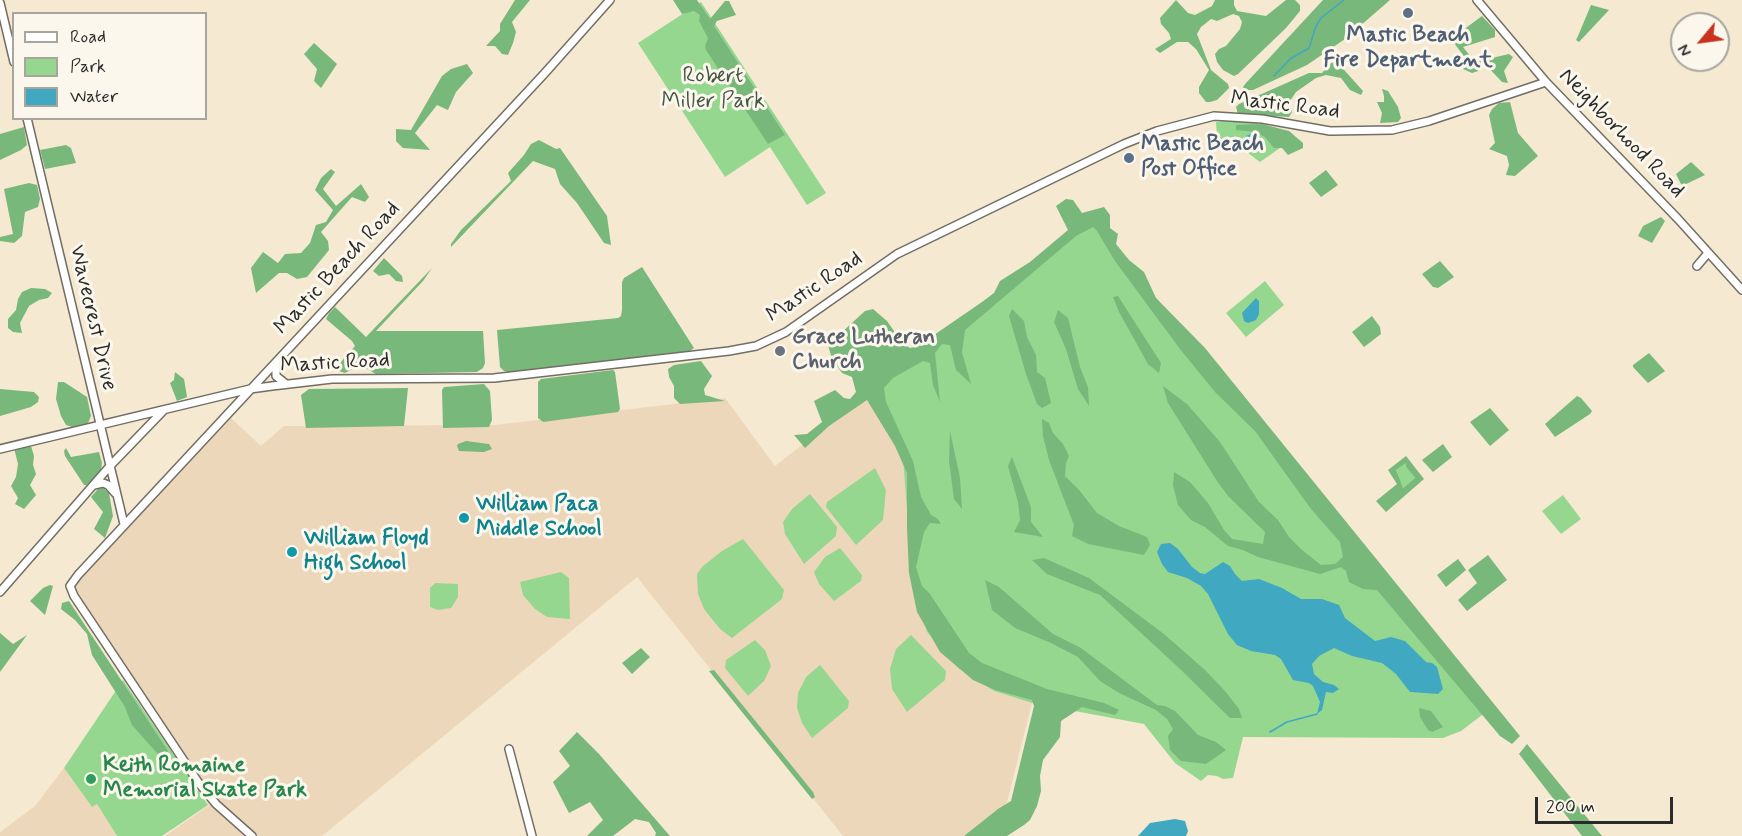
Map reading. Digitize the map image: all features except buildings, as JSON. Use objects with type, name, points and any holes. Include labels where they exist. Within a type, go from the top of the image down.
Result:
[{"type":"street","name":"Mastic Beach Road","points":[[252,836],[220,808],[198,782],[70,590],[70,586],[124,524],[276,363],[610,0]]},
{"type":"street","name":"Neighborhood Road","points":[[1477,0],[1546,82],[1742,290]]},
{"type":"street","points":[[0,3],[12,54]]},
{"type":"street","name":"Mastic Road","points":[[0,449],[250,389],[286,384],[332,379],[494,378],[756,346],[786,332],[897,254],[1124,144],[1157,131],[1214,116],[1262,119],[1330,131],[1392,130],[1429,121],[1546,82]]},
{"type":"street","name":"Wavecrest Drive","points":[[27,120],[124,524]]},
{"type":"street","points":[[1697,266],[1708,253]]},
{"type":"street","points":[[276,363],[276,376],[286,384]]},
{"type":"street","points":[[227,395],[232,410]]},
{"type":"street","points":[[0,592],[109,467],[163,410]]},
{"type":"street","points":[[138,435],[140,416]]},
{"type":"street","points":[[105,449],[115,455],[121,454]]},
{"type":"street","points":[[93,486],[100,483],[108,485],[116,495]]},
{"type":"street","points":[[509,749],[532,836]]},
{"type":"shaded area","points":[[873,390],[903,458],[909,519],[927,632],[958,668],[994,691],[1032,703],[1005,810],[972,836],[843,836],[637,577],[322,836],[165,836],[218,799],[193,769],[70,590],[231,418],[261,446],[284,426],[495,425],[725,398],[775,466]]},
{"type":"shaded area","points":[[64,768],[92,807],[97,804],[117,836],[0,836],[0,832],[35,806]]},
{"type":"green space","points":[[515,0],[530,0],[512,22],[516,32],[513,43],[508,55],[502,54],[495,46],[486,46],[500,31],[500,24]]},
{"type":"green space","points":[[673,0],[697,0],[710,19],[725,1],[729,1],[736,15],[717,21],[714,26],[785,135],[768,144],[706,50],[708,38],[699,21],[700,15],[694,11],[682,14]]},
{"type":"green space","points":[[1176,0],[1188,13],[1195,15],[1212,6],[1215,0],[1234,0],[1237,11],[1266,16],[1286,0],[1295,0],[1300,5],[1300,11],[1286,28],[1234,76],[1223,70],[1215,54],[1226,46],[1240,29],[1242,22],[1239,16],[1233,14],[1217,21],[1211,19],[1201,27],[1197,34],[1211,70],[1228,84],[1229,88],[1217,100],[1206,102],[1199,93],[1199,87],[1209,70],[1196,49],[1188,42],[1177,42],[1160,53],[1155,49],[1171,39],[1161,24],[1160,18]]},
{"type":"green space","points":[[1323,0],[1390,0],[1345,39],[1307,65],[1253,90],[1245,90],[1243,87],[1246,83]]},
{"type":"green space","name":"Robert Miller Park","points":[[701,2],[826,193],[807,205],[770,147],[725,177],[638,43]]},
{"type":"green space","points":[[1591,5],[1609,10],[1579,42],[1576,40]]},
{"type":"green space","points":[[1482,16],[1495,30],[1495,37],[1463,47],[1475,62],[1509,54],[1513,57],[1504,71],[1508,83],[1502,82],[1486,65],[1472,73],[1463,69],[1469,63],[1448,35],[1455,36]]},
{"type":"green space","points":[[314,43],[337,64],[321,88],[314,81],[317,69],[304,54]]},
{"type":"green space","points":[[1337,62],[1363,91],[1361,95],[1350,90],[1341,78],[1326,75],[1316,78],[1296,92],[1290,101],[1292,112],[1289,117],[1238,114],[1236,107],[1239,104],[1309,73],[1322,73],[1331,63]]},
{"type":"green space","points":[[467,64],[473,73],[456,92],[448,110],[437,105],[415,133],[430,150],[403,148],[396,141],[396,129],[411,130],[442,76],[451,69]]},
{"type":"green space","points":[[1382,89],[1388,91],[1398,107],[1401,118],[1398,122],[1380,123],[1382,113],[1377,102],[1384,102]]},
{"type":"green space","points":[[1510,102],[1518,133],[1538,156],[1515,176],[1506,175],[1509,165],[1507,156],[1489,149],[1495,143],[1489,115],[1499,103]]},
{"type":"green space","points":[[1216,122],[1257,123],[1265,128],[1280,148],[1260,162],[1248,153],[1237,150],[1218,150]]},
{"type":"green space","points":[[1262,124],[1289,131],[1303,143],[1303,148],[1288,155],[1282,148],[1274,148],[1265,137],[1255,132],[1236,130],[1236,125]]},
{"type":"green space","points":[[24,127],[27,145],[0,160],[0,134]]},
{"type":"green space","points":[[539,140],[556,149],[560,148],[607,216],[611,245],[604,243],[577,203],[560,184],[555,169],[533,161],[451,247],[461,230],[511,181],[508,173],[531,144]]},
{"type":"green space","points":[[66,145],[71,148],[76,163],[45,169],[40,150]]},
{"type":"green space","points":[[1691,162],[1705,175],[1682,186],[1676,174]]},
{"type":"green space","points":[[331,169],[335,172],[323,189],[336,206],[361,184],[369,197],[365,202],[352,197],[321,232],[328,241],[329,250],[307,277],[297,279],[287,273],[279,273],[256,293],[251,268],[263,252],[278,263],[285,254],[301,253],[310,243],[316,225],[326,222],[333,210],[315,190],[321,178]]},
{"type":"green space","points":[[1326,170],[1338,185],[1321,197],[1309,183]]},
{"type":"green space","points":[[29,183],[37,185],[40,199],[38,207],[25,212],[22,236],[14,243],[0,241],[0,237],[13,234],[4,189]]},
{"type":"green space","points":[[1066,199],[1073,200],[1082,213],[1104,207],[1110,215],[1110,228],[1118,234],[1116,244],[1129,260],[1144,272],[1156,298],[1205,348],[1520,736],[1512,744],[1500,736],[1377,590],[1363,589],[1349,582],[1346,571],[1341,567],[1320,574],[1228,546],[1205,527],[1191,520],[1178,505],[1173,485],[1174,472],[1190,482],[1208,503],[1232,539],[1263,544],[1265,532],[1228,496],[1217,481],[1168,403],[1163,386],[1187,404],[1220,442],[1259,502],[1278,520],[1289,537],[1302,550],[1321,565],[1335,564],[1343,557],[1340,542],[1311,509],[1255,431],[1215,392],[1180,349],[1115,261],[1093,227],[1076,236],[965,330],[962,352],[971,384],[956,370],[950,345],[942,344],[935,353],[940,402],[933,385],[930,363],[923,361],[893,378],[884,388],[886,402],[913,461],[921,497],[931,515],[941,524],[930,523],[924,532],[916,567],[922,586],[930,594],[969,653],[982,663],[1047,689],[1104,703],[1119,710],[1115,715],[1082,707],[1061,721],[1060,737],[1043,760],[1040,776],[1041,791],[1037,806],[1030,820],[1024,825],[1007,836],[964,836],[1011,801],[1034,706],[1032,700],[995,690],[973,680],[940,652],[917,612],[909,573],[907,473],[895,446],[867,400],[829,426],[805,448],[794,435],[807,434],[822,422],[814,401],[835,390],[844,398],[850,399],[856,392],[852,377],[842,373],[832,359],[828,345],[865,311],[873,309],[887,321],[903,344],[910,348],[918,346],[994,293],[1000,281],[1030,262],[1068,230],[1056,206]]},
{"type":"green space","points":[[1661,217],[1665,221],[1652,243],[1638,236],[1643,226]]},
{"type":"green space","points":[[1092,219],[1490,709],[1461,731],[1443,738],[1243,737],[1233,778],[1223,779],[1208,775],[1201,781],[1175,763],[1144,724],[1032,703],[994,691],[958,668],[927,632],[913,587],[903,458],[873,390]]},
{"type":"green space","points":[[384,258],[402,276],[403,282],[396,281],[389,274],[379,276],[373,271]]},
{"type":"green space","points":[[1440,261],[1454,277],[1438,288],[1433,287],[1422,274]]},
{"type":"green space","points":[[642,267],[694,348],[690,351],[508,372],[500,367],[497,330],[618,318],[622,310],[622,282],[624,278]]},
{"type":"green space","points":[[432,268],[423,281],[376,331],[483,331],[485,363],[483,368],[477,372],[376,374],[360,365],[345,373],[336,370],[355,346],[326,319],[329,313],[335,307],[366,337]]},
{"type":"green space","points":[[1265,281],[1284,305],[1246,337],[1226,313]]},
{"type":"green space","points":[[31,288],[45,289],[52,293],[48,298],[29,306],[20,323],[22,333],[13,332],[8,328],[8,319],[16,310],[22,292]]},
{"type":"green space","points":[[1118,296],[1161,363],[1159,373],[1148,364],[1119,312],[1113,297]]},
{"type":"green space","points":[[1012,309],[1024,321],[1027,337],[1036,355],[1037,372],[1045,378],[1051,403],[1042,408],[1037,404],[1026,374],[1009,316]]},
{"type":"green space","points":[[1058,310],[1068,318],[1080,367],[1088,387],[1089,406],[1078,389],[1066,349],[1054,322]]},
{"type":"green space","points":[[1372,316],[1380,327],[1381,334],[1364,347],[1352,332]]},
{"type":"green space","points":[[1649,353],[1665,371],[1648,383],[1633,365]]},
{"type":"green space","points":[[701,361],[712,376],[704,389],[705,395],[725,401],[680,404],[674,398],[674,386],[668,369],[674,365]]},
{"type":"green space","points":[[613,370],[620,409],[618,412],[543,422],[538,418],[538,382],[541,379]]},
{"type":"green space","points":[[175,372],[184,379],[187,397],[177,401],[170,383],[174,380]]},
{"type":"green space","points":[[58,382],[64,382],[87,397],[91,416],[88,423],[72,427],[66,425],[56,399]]},
{"type":"green space","points":[[484,384],[490,391],[492,420],[489,427],[443,428],[442,390],[444,387]]},
{"type":"green space","points":[[408,388],[404,426],[306,428],[301,395],[309,389]]},
{"type":"green space","points":[[0,389],[34,392],[39,397],[38,402],[31,407],[0,416]]},
{"type":"green space","points":[[1577,396],[1592,411],[1555,437],[1545,424]]},
{"type":"green space","points":[[1490,408],[1509,430],[1490,446],[1470,422]]},
{"type":"green space","points":[[1042,419],[1049,423],[1069,456],[1065,476],[1097,513],[1119,526],[1147,537],[1150,545],[1144,555],[1088,544],[1072,536],[1074,525],[1049,460],[1043,436]]},
{"type":"green space","points":[[950,431],[960,478],[962,509],[954,499],[949,461]]},
{"type":"green space","points":[[466,441],[489,444],[492,449],[484,452],[459,451],[458,444]]},
{"type":"green space","points":[[1443,444],[1452,457],[1433,472],[1422,460]]},
{"type":"green space","points":[[31,446],[36,474],[30,485],[36,495],[24,509],[15,504],[18,498],[11,486],[16,477],[18,464],[14,448]]},
{"type":"green space","points":[[66,448],[71,457],[99,452],[101,470],[87,485],[84,485],[65,456]]},
{"type":"green space","points":[[1406,456],[1424,479],[1386,512],[1376,501],[1397,484],[1388,470]],"holes":[[[1406,463],[1406,467],[1415,478],[1403,488],[1396,470]]]},
{"type":"green space","points":[[1012,457],[1031,507],[1031,522],[1043,537],[1014,532],[1020,520],[1018,502],[1008,466]]},
{"type":"green space","points":[[1406,462],[1406,467],[1415,478],[1403,488],[1396,470]]},
{"type":"green space","points":[[875,468],[886,490],[883,520],[856,545],[826,507],[827,502]]},
{"type":"green space","points":[[103,488],[109,493],[113,516],[105,538],[94,529],[103,512],[91,497],[98,489]]},
{"type":"green space","points":[[810,494],[837,527],[836,536],[804,564],[785,534],[783,522],[792,509]]},
{"type":"green space","points":[[1563,495],[1581,519],[1561,534],[1542,511]]},
{"type":"green space","points":[[743,539],[784,590],[782,599],[732,638],[720,629],[704,609],[698,594],[697,574],[703,566],[722,551]]},
{"type":"green space","points":[[840,548],[862,575],[861,581],[834,601],[819,584],[814,572],[825,557]]},
{"type":"green space","points":[[1488,555],[1507,580],[1467,611],[1458,600],[1477,583],[1468,570]]},
{"type":"green space","points":[[1044,558],[1089,578],[1164,634],[1225,691],[1239,709],[1242,718],[1230,718],[1100,595],[1047,574],[1032,560]]},
{"type":"green space","points":[[1458,559],[1466,570],[1446,587],[1437,575]]},
{"type":"green space","points":[[561,572],[569,578],[570,619],[547,617],[535,609],[523,595],[520,582]]},
{"type":"green space","points":[[985,580],[999,587],[1053,634],[1081,648],[1157,705],[1175,711],[1198,735],[1216,742],[1226,750],[1206,764],[1181,761],[1170,750],[1168,736],[1173,729],[1167,719],[1156,710],[1119,693],[1100,681],[1078,657],[1015,628],[992,610]]},
{"type":"green space","points":[[435,583],[458,584],[458,597],[451,608],[438,610],[430,607],[430,588]]},
{"type":"green space","points":[[53,586],[45,615],[30,601],[43,588]]},
{"type":"green space","points":[[69,601],[168,751],[166,756],[157,753],[132,725],[125,707],[92,655],[87,634],[61,609],[62,603]]},
{"type":"green space","points":[[0,633],[13,644],[27,635],[0,672]]},
{"type":"green space","points":[[911,635],[946,671],[945,680],[907,712],[892,689],[890,669],[896,649]]},
{"type":"green space","points":[[755,640],[765,650],[771,666],[764,681],[748,696],[725,668],[726,660]]},
{"type":"green space","points":[[641,648],[650,657],[632,674],[622,663]]},
{"type":"green space","points":[[820,665],[849,701],[848,708],[812,738],[802,723],[797,708],[798,693],[806,677]]},
{"type":"green space","points":[[714,670],[815,797],[812,799],[709,671]]},
{"type":"green space","points":[[123,680],[208,805],[162,836],[117,836],[97,804],[92,807],[64,768]]},
{"type":"green space","points":[[1419,708],[1431,711],[1443,727],[1432,732],[1428,730],[1420,717]]},
{"type":"green space","points":[[577,732],[670,836],[655,836],[656,833],[649,822],[635,819],[613,836],[587,836],[603,820],[590,802],[569,813],[553,782],[570,766],[559,751]]},
{"type":"green space","points":[[1527,744],[1602,836],[1582,836],[1519,754]]},
{"type":"water","points":[[1258,135],[1263,142],[1265,149],[1261,152],[1245,146],[1246,136]]},
{"type":"water","points":[[1256,298],[1259,301],[1259,314],[1256,320],[1248,323],[1244,321],[1242,313]]},
{"type":"water","points":[[1170,543],[1200,573],[1205,574],[1223,562],[1230,566],[1242,581],[1259,579],[1301,599],[1322,599],[1339,605],[1345,618],[1375,641],[1391,637],[1405,641],[1426,662],[1437,667],[1443,689],[1438,694],[1410,692],[1396,674],[1382,663],[1352,656],[1334,648],[1319,656],[1312,664],[1314,674],[1323,682],[1339,689],[1333,693],[1326,692],[1322,710],[1317,714],[1320,702],[1313,686],[1293,680],[1281,659],[1275,655],[1251,651],[1237,645],[1228,634],[1208,594],[1201,586],[1187,578],[1168,572],[1157,552],[1161,544]]},
{"type":"water","points":[[1175,819],[1185,821],[1188,831],[1186,836],[1138,836],[1150,823]]},
{"type":"waterway","points":[[1274,76],[1290,59],[1309,48],[1321,18],[1344,0]]},
{"type":"waterway","points":[[1270,732],[1287,722],[1317,714]]},
{"type":"place","name":"Mastic Beach Fire Department","points":[[1408,13]]},
{"type":"place","name":"Mastic Beach Post Office","points":[[1129,158]]},
{"type":"place","name":"Grace Lutheran Church","points":[[780,351]]},
{"type":"place","name":"William Paca Middle School","points":[[464,518]]},
{"type":"place","name":"William Floyd High School","points":[[292,552]]},
{"type":"place","name":"Keith Romaine Memorial Skate Park","points":[[91,779]]}]
